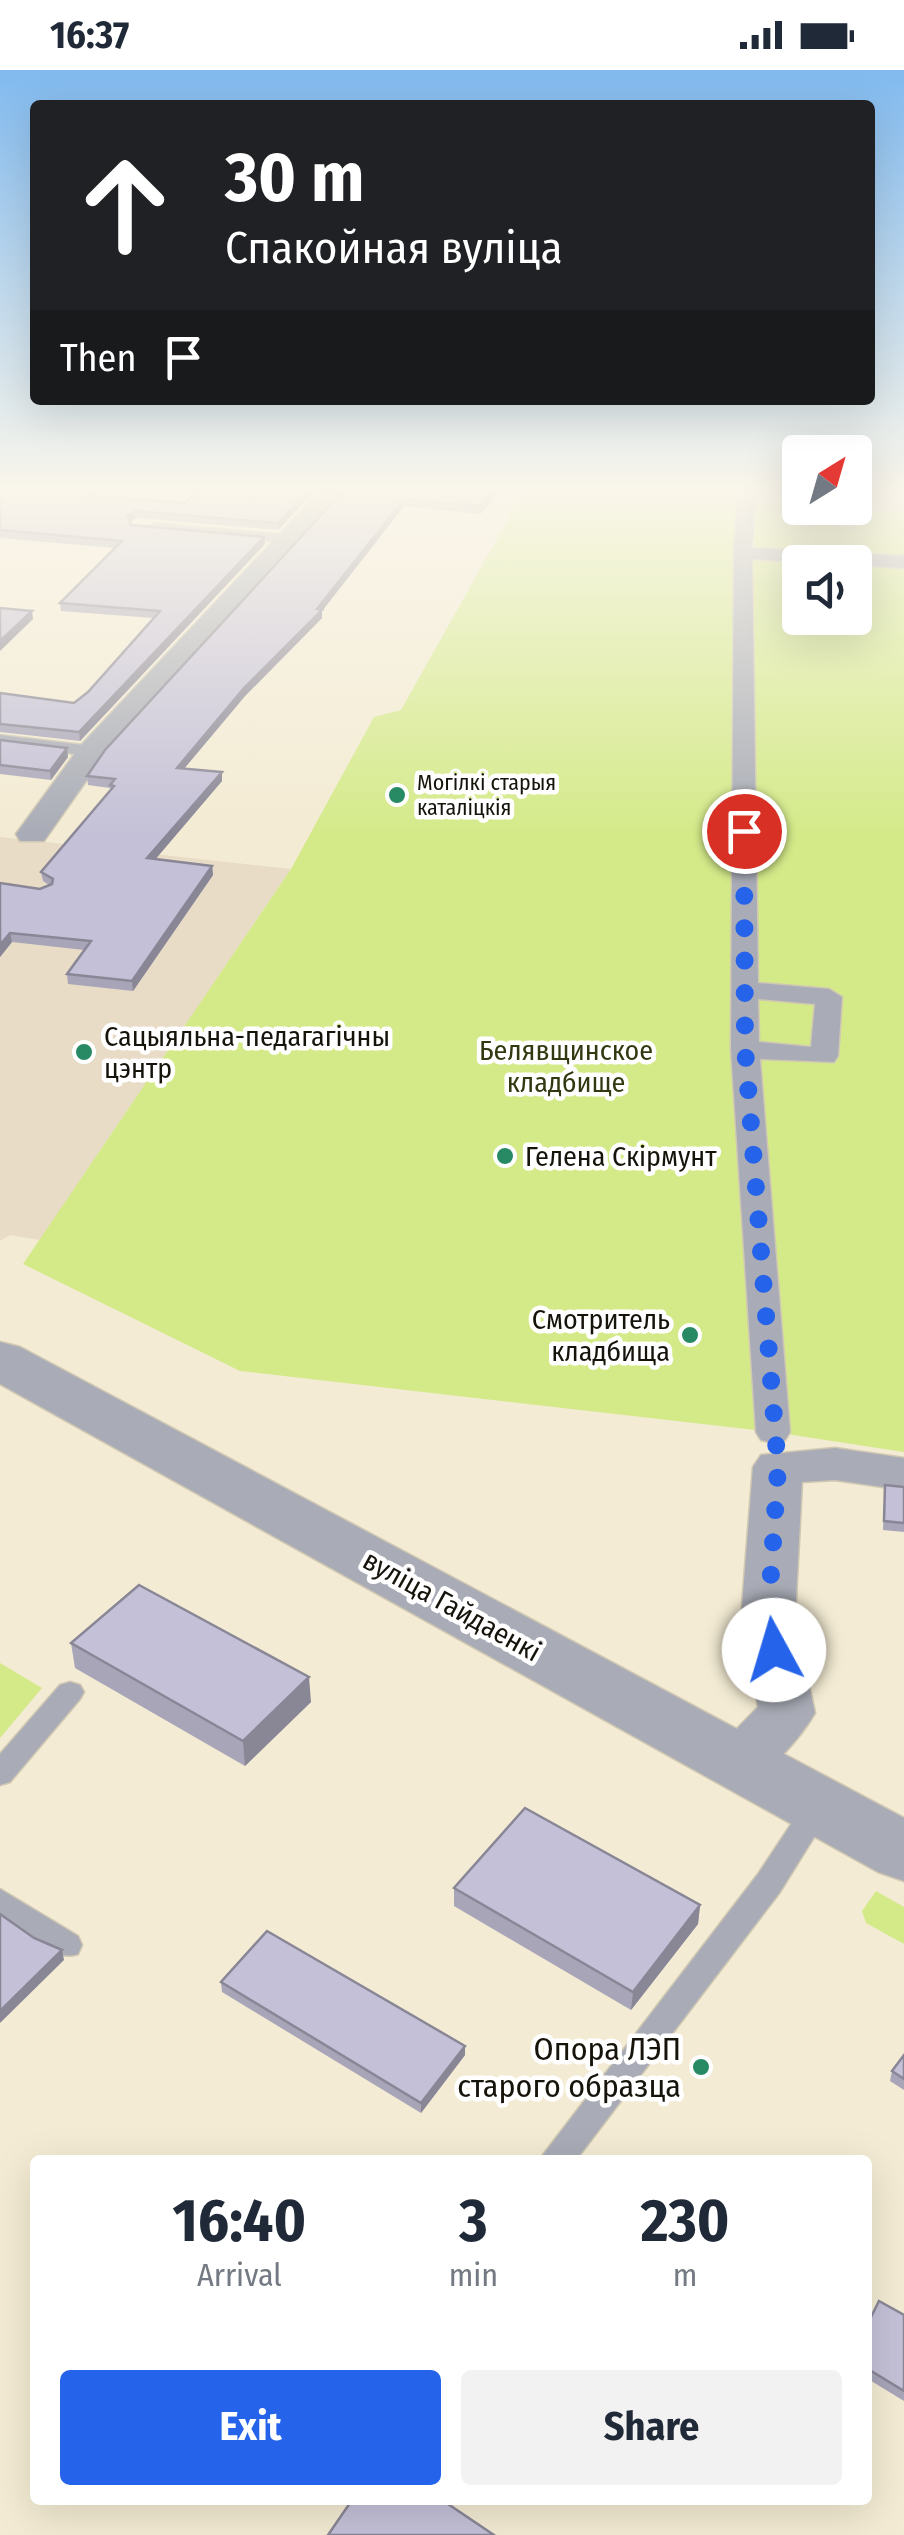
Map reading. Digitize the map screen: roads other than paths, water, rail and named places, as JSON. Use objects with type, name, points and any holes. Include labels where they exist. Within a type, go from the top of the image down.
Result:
[{"type":"street","points":[[32,834],[92,751],[230,604]]},
{"type":"street","points":[[738,1762],[788,1713],[768,1619],[775,1450],[745,1048],[743,604]]},
{"type":"street","points":[[745,990],[829,997],[824,1056],[745,1048]]},
{"type":"street","name":"вуліца Гайдаенкі","points":[[5,1369],[904,1852]]},
{"type":"street","points":[[775,1450],[904,1474]]},
{"type":"lane","points":[[0,740],[92,751]]},
{"type":"lane","points":[[0,1774],[70,1692]]},
{"type":"lane","points":[[560,2155],[768,1883],[819,1805]]},
{"type":"lane","points":[[0,1900],[67,1945]]},
{"type":"place","name":"Могілкі старыя каталіцкія","points":[[397,795]]},
{"type":"place","name":"Сацыяльна-педагагічны цэнтр","points":[[84,1052]]},
{"type":"place","name":"Гелена Скірмунт","points":[[505,1156]]},
{"type":"place","name":"Смотритель кладбища","points":[[690,1335]]},
{"type":"place","name":"Опора ЛЭП старого образца","points":[[701,2067]]},
{"type":"park label","name":"Белявщинское кладбище","points":[[566,1066]]}]
